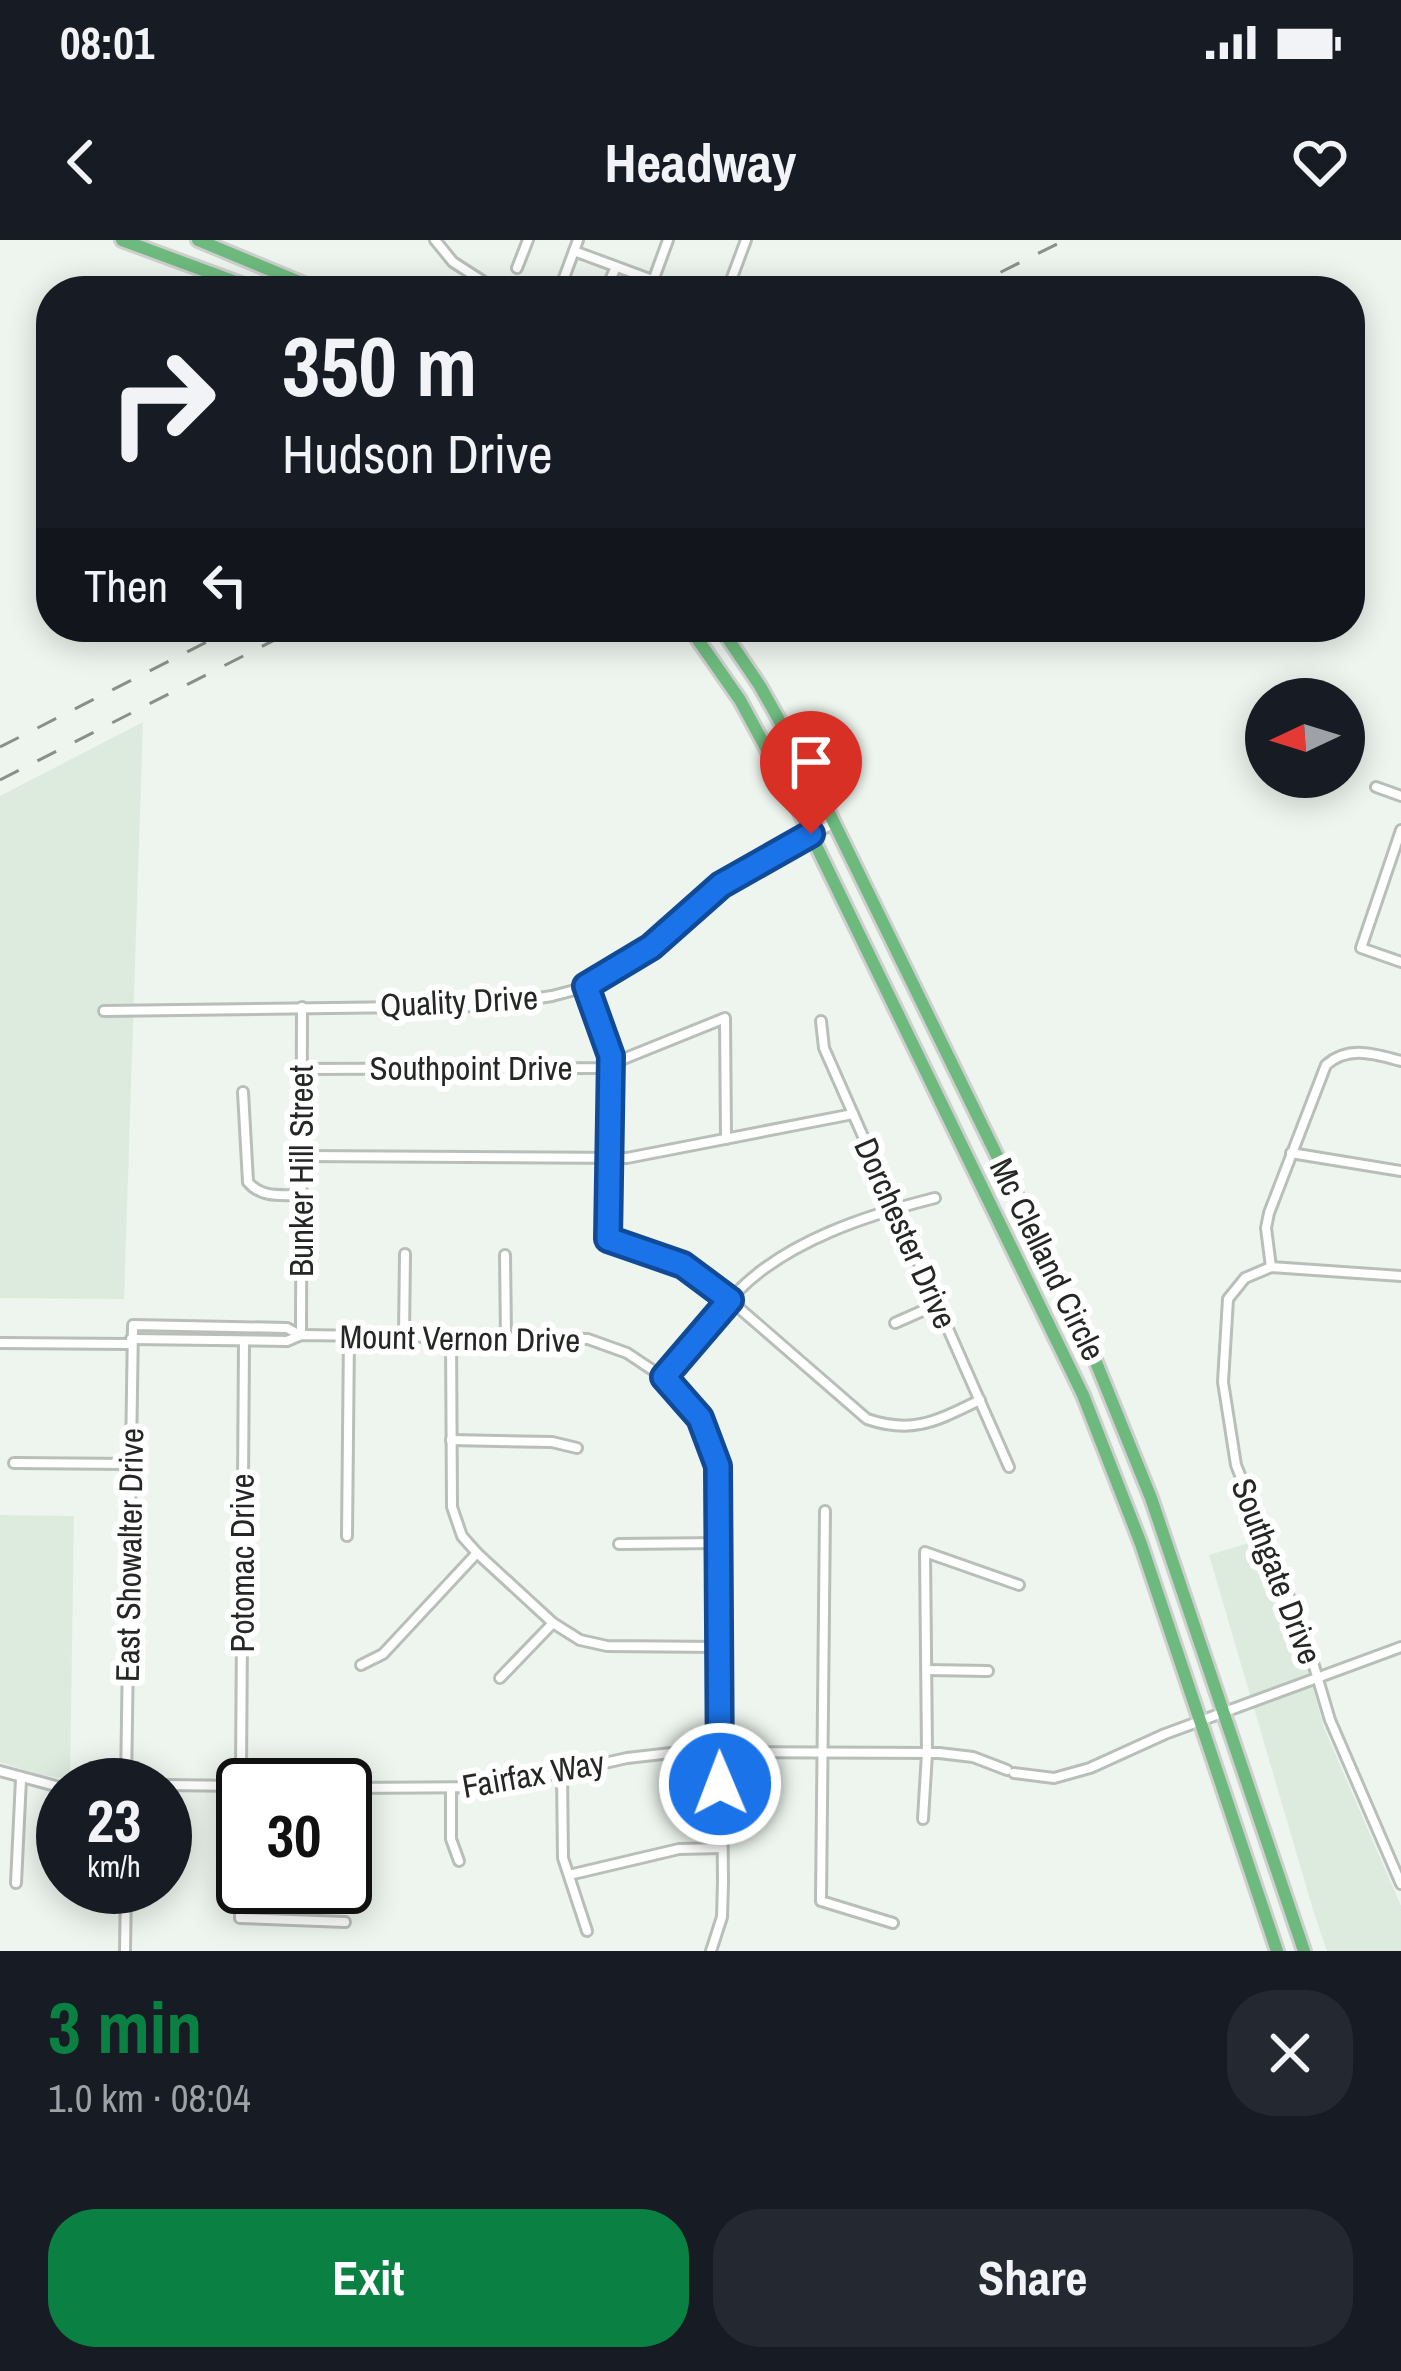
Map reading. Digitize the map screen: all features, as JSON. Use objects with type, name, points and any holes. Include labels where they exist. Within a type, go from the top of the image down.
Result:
[{"type":"highway","points":[[122,240],[219,276]]},
{"type":"highway","points":[[198,240],[285,276]]},
{"type":"highway","name":"Mc Clelland Circle","points":[[699,642],[758,732],[811,834],[1077,1381],[1127,1507],[1277,1951]]},
{"type":"highway","name":"Mc Clelland Circle","points":[[731,642],[775,710],[834,824],[1087,1340],[1140,1467],[1304,1951]]},
{"type":"street","points":[[435,240],[453,262],[474,276]]},
{"type":"street","points":[[517,268],[528,240]]},
{"type":"street","points":[[565,276],[578,240]]},
{"type":"street","points":[[654,276],[668,240]]},
{"type":"street","points":[[733,276],[746,240]]},
{"type":"street","points":[[574,251],[642,276]]},
{"type":"street","points":[[612,276],[616,267]]},
{"type":"street","points":[[1376,787],[1401,796]]},
{"type":"street","name":"Quality Drive","points":[[104,1011],[512,1004],[586,986],[651,947],[721,885],[834,824]]},
{"type":"street","points":[[1401,830],[1361,948],[1401,962]]},
{"type":"street","points":[[586,986],[610,1046],[608,1239],[683,1265],[867,1419],[892,1428],[916,1427],[980,1400]]},
{"type":"street","name":"Bunker Hill Street","points":[[301,1335],[302,1006]]},
{"type":"street","name":"Southpoint Drive","points":[[302,1069],[611,1065],[725,1018],[726,1138]]},
{"type":"street","points":[[821,1021],[824,1048],[853,1114]]},
{"type":"street","points":[[1401,1061],[1353,1052],[1331,1060],[1317,1080],[1267,1221],[1270,1267],[1401,1276]]},
{"type":"street","points":[[243,1092],[248,1182],[269,1195],[300,1195]]},
{"type":"street","name":"Dorchester Drive","points":[[301,1156],[610,1158],[853,1114],[1010,1467]]},
{"type":"street","points":[[1291,1153],[1401,1171]]},
{"type":"street","points":[[664,1377],[730,1300],[776,1259],[896,1208],[935,1198]]},
{"type":"street","points":[[404,1336],[405,1254]]},
{"type":"street","points":[[506,1255],[506,1337]]},
{"type":"street","name":"Southgate Drive","points":[[1270,1267],[1245,1278],[1228,1299],[1223,1382],[1227,1424],[1236,1466],[1305,1636],[1330,1720],[1401,1884]]},
{"type":"street","points":[[895,1323],[938,1304]]},
{"type":"street","name":"Mount Vernon Drive","points":[[133,1325],[287,1328],[301,1335]]},
{"type":"street","name":"East Showalter Drive","points":[[126,1758],[133,1325]]},
{"type":"street","name":"Mount Vernon Drive","points":[[0,1343],[287,1341],[301,1335],[588,1339],[627,1352],[664,1377],[685,1397],[709,1435],[718,1466],[722,1917],[711,1951]]},
{"type":"street","points":[[347,1536],[349,1336]]},
{"type":"street","points":[[451,1336],[452,1507],[462,1536],[553,1623],[580,1640],[607,1646],[719,1646]]},
{"type":"street","name":"Potomac Drive","points":[[242,1758],[244,1341]]},
{"type":"street","points":[[451,1440],[552,1442],[577,1448]]},
{"type":"street","points":[[14,1463],[130,1464]]},
{"type":"street","points":[[825,1511],[821,1901],[893,1923]]},
{"type":"street","points":[[619,1544],[720,1543]]},
{"type":"street","points":[[923,1819],[925,1552],[1019,1585]]},
{"type":"street","points":[[362,1665],[382,1654],[477,1553]]},
{"type":"street","points":[[500,1678],[553,1623]]},
{"type":"street","points":[[1200,1720],[1401,1647]]},
{"type":"street","points":[[927,1670],[988,1671]]},
{"type":"street","name":"Fairfax Way","points":[[372,1788],[497,1787],[627,1758],[719,1751],[927,1753],[973,1757],[1010,1771],[1054,1778],[1090,1768],[1200,1720]]},
{"type":"street","points":[[0,1772],[36,1782]]},
{"type":"street","points":[[562,1773],[563,1858],[587,1931]]},
{"type":"street","points":[[16,1883],[21,1779]]},
{"type":"street","points":[[451,1789],[452,1839],[459,1861]]},
{"type":"street","points":[[569,1875],[679,1849],[722,1848]]},
{"type":"street","points":[[125,1951],[126,1914]]},
{"type":"street","name":"Potomac Drive","points":[[240,1914],[240,1918],[345,1922]]},
{"type":"shaded area","points":[[143,722],[124,1299],[0,1298],[0,796]]},
{"type":"shaded area","points":[[0,1515],[74,1516],[70,1758],[36,1758],[36,1774],[0,1762]]},
{"type":"shaded area","points":[[1255,1541],[1303,1653],[1324,1728],[1401,1906],[1401,1951],[1327,1951],[1209,1555]]},
{"type":"railway","points":[[993,276],[1065,240]]},
{"type":"railway","points":[[0,747],[206,642]]},
{"type":"railway","points":[[0,780],[271,642]]},
{"type":"route","points":[[720,1784],[718,1466],[700,1418],[664,1377],[730,1300],[683,1265],[608,1239],[611,1056],[586,986],[651,947],[721,885],[811,834]]}]
